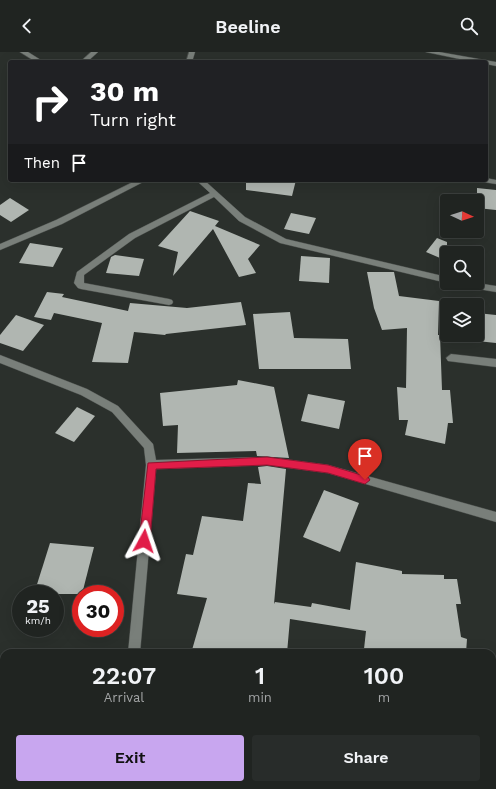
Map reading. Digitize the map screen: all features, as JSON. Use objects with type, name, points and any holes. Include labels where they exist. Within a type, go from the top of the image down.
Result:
[{"type":"street","points":[[23,52],[37,60]]},
{"type":"street","points":[[86,60],[95,52]]},
{"type":"street","points":[[429,52],[474,60]]},
{"type":"street","points":[[0,247],[59,222],[138,182]]},
{"type":"street","points":[[202,182],[242,219],[283,241],[440,278]]},
{"type":"street","points":[[169,302],[81,286],[78,283],[78,280],[80,274],[132,236],[214,194]]},
{"type":"street","points":[[484,287],[496,289]]},
{"type":"street","points":[[451,358],[496,363]]},
{"type":"street","points":[[0,360],[84,392],[115,409],[149,447],[151,465],[134,649]]},
{"type":"street","points":[[151,465],[267,461],[328,469],[496,516]]},
{"type":"building","points":[[246,182],[296,182],[292,196],[246,190]]},
{"type":"building","points":[[477,188],[496,190],[496,210],[484,209],[484,194],[477,194]]},
{"type":"building","points":[[10,198],[29,210],[11,222],[0,215],[0,205]]},
{"type":"building","points":[[190,211],[219,221],[215,226],[260,245],[248,259],[256,273],[239,277],[213,229],[173,276],[178,252],[158,246]]},
{"type":"building","points":[[291,213],[316,218],[309,234],[284,229]]},
{"type":"building","points":[[437,238],[447,242],[447,246],[440,246],[440,258],[426,252]]},
{"type":"building","points":[[30,243],[63,248],[53,267],[19,263]]},
{"type":"building","points":[[115,255],[144,259],[139,276],[106,273],[111,257]]},
{"type":"building","points":[[301,256],[330,258],[329,283],[299,281]]},
{"type":"building","points":[[367,272],[394,272],[399,296],[439,301],[438,335],[440,335],[442,390],[450,390],[453,423],[448,423],[445,444],[405,435],[408,420],[399,420],[397,387],[406,388],[407,328],[382,330],[374,308]]},
{"type":"building","points":[[47,292],[64,294],[62,297],[128,311],[130,303],[187,308],[241,302],[246,325],[165,335],[134,332],[128,363],[92,362],[102,323],[54,313],[51,320],[34,317]]},
{"type":"building","points":[[290,312],[294,338],[348,339],[351,369],[259,369],[253,314]]},
{"type":"building","points":[[484,314],[496,315],[496,343],[484,342]]},
{"type":"building","points":[[16,315],[44,325],[23,351],[0,343],[0,335]]},
{"type":"building","points":[[238,380],[274,387],[289,458],[257,456],[256,451],[177,453],[178,425],[163,426],[160,393],[237,385]]},
{"type":"building","points":[[308,394],[345,401],[339,429],[301,421]]},
{"type":"building","points":[[77,407],[95,416],[74,442],[55,433]]},
{"type":"building","points":[[267,466],[286,469],[274,604],[275,602],[311,607],[312,603],[350,610],[356,562],[402,571],[402,574],[444,575],[444,579],[457,579],[461,604],[456,604],[461,637],[467,639],[466,649],[364,649],[366,631],[290,619],[287,649],[192,649],[207,598],[177,594],[186,554],[193,555],[202,516],[243,521],[248,483],[261,484],[258,467]]},
{"type":"building","points":[[324,490],[359,503],[340,552],[303,537]]},
{"type":"building","points":[[50,543],[94,547],[84,585],[72,585],[72,594],[64,594],[64,585],[37,585]]},
{"type":"route","points":[[144,541],[151,465],[267,461],[328,469],[365,480]]}]
